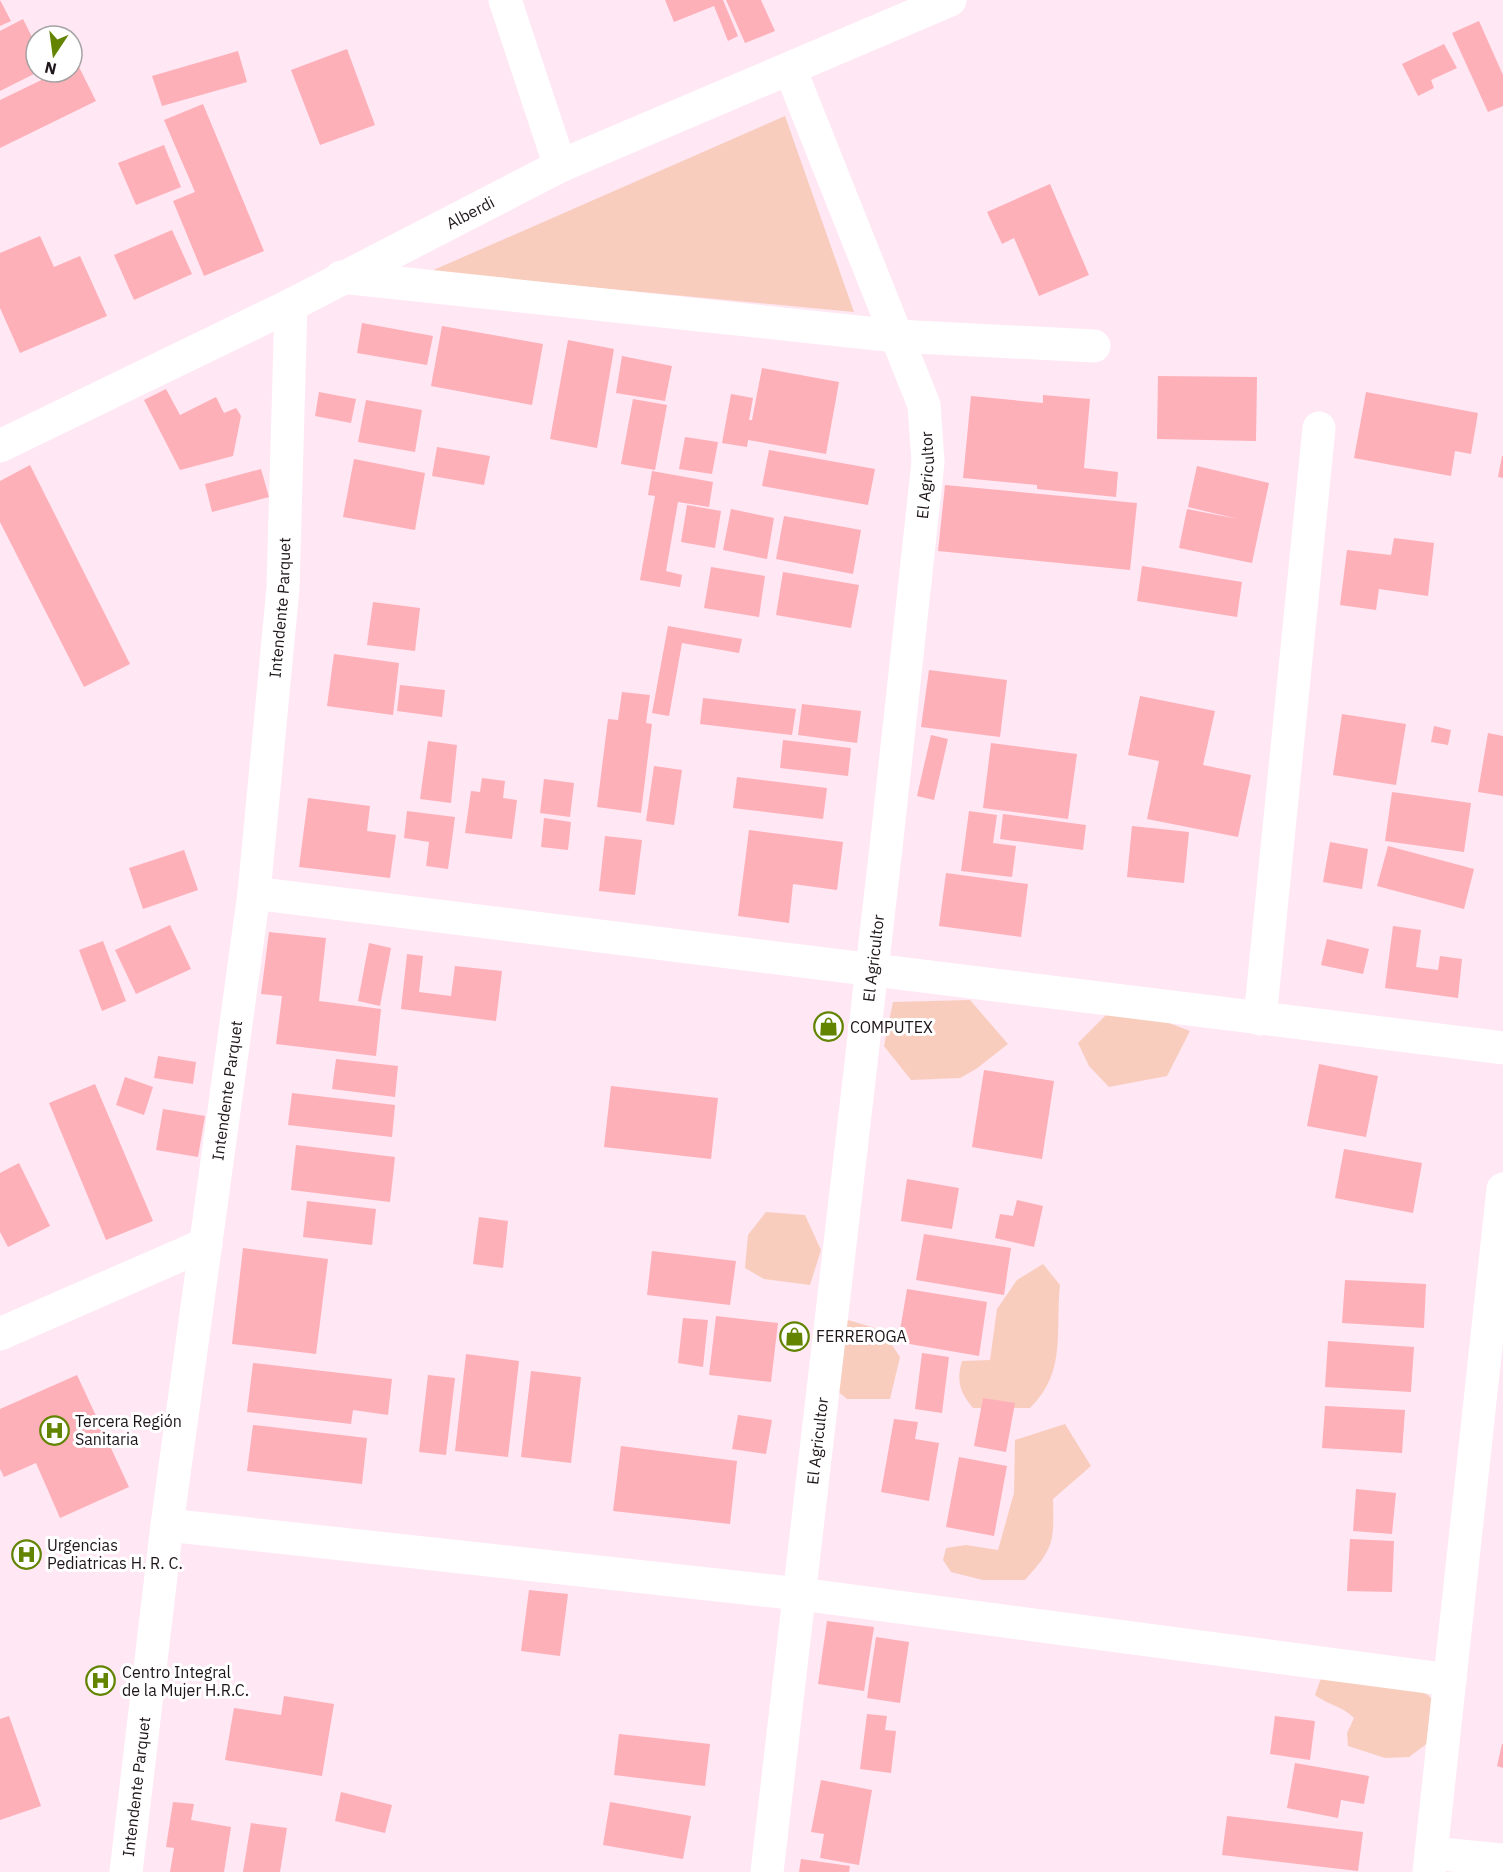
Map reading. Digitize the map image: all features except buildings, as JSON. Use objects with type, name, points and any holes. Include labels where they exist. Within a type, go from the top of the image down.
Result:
[{"type":"street","points":[[505,0],[560,166]]},
{"type":"street","name":"Alberdi","points":[[0,446],[291,305],[341,277],[560,166],[950,0]]},
{"type":"street","name":"El Agricultor","points":[[767,1872],[872,971],[928,462],[924,405],[790,69]]},
{"type":"street","points":[[341,277],[896,336],[1094,346]]},
{"type":"street","name":"Intendente Parquet","points":[[126,1872],[167,1526],[254,893],[283,588],[291,305]]},
{"type":"street","points":[[1260,1019],[1318,428]]},
{"type":"street","points":[[254,893],[1503,1048]]},
{"type":"street","points":[[1503,1189],[1490,1437],[1450,1680],[1430,1863],[1503,1860]]},
{"type":"street","points":[[0,1334],[206,1244]]},
{"type":"street","points":[[167,1526],[800,1594],[1450,1680]]},
{"type":"shaded area","points":[[785,116],[854,312],[429,272]]},
{"type":"shaded area","points":[[970,1000],[1008,1044],[976,1069],[960,1078],[911,1080],[884,1046],[893,1002]]},
{"type":"shaded area","points":[[1107,1014],[1148,1015],[1190,1031],[1167,1076],[1109,1087],[1089,1066],[1078,1043]]},
{"type":"shaded area","points":[[766,1212],[805,1215],[821,1250],[810,1285],[764,1279],[745,1268],[748,1235]]},
{"type":"shaded area","points":[[1043,1264],[1060,1285],[1057,1351],[1050,1380],[1030,1408],[973,1408],[960,1386],[959,1375],[962,1361],[990,1360],[997,1309],[1017,1280]]},
{"type":"shaded area","points":[[841,1318],[882,1330],[900,1357],[890,1399],[847,1399],[831,1386]]},
{"type":"shaded area","points":[[1065,1424],[1091,1466],[1053,1499],[1052,1536],[1042,1560],[1025,1580],[983,1580],[951,1572],[943,1560],[946,1548],[966,1545],[998,1550],[1014,1493],[1015,1440]]},
{"type":"shaded area","points":[[1321,1678],[1415,1689],[1428,1695],[1435,1702],[1429,1742],[1409,1757],[1385,1758],[1348,1746],[1347,1733],[1354,1718],[1315,1695]]},
{"type":"place","name":"COMPUTEX","points":[[829,1027]]},
{"type":"place","name":"FERREROGA","points":[[795,1336]]},
{"type":"place","name":"Tercera Región Sanitaria","points":[[54,1430]]},
{"type":"place","name":"Urgencias Pediatricas H. R. C.","points":[[26,1554]]},
{"type":"place","name":"Centro Integral de la Mujer H.R.C.","points":[[101,1681]]}]
